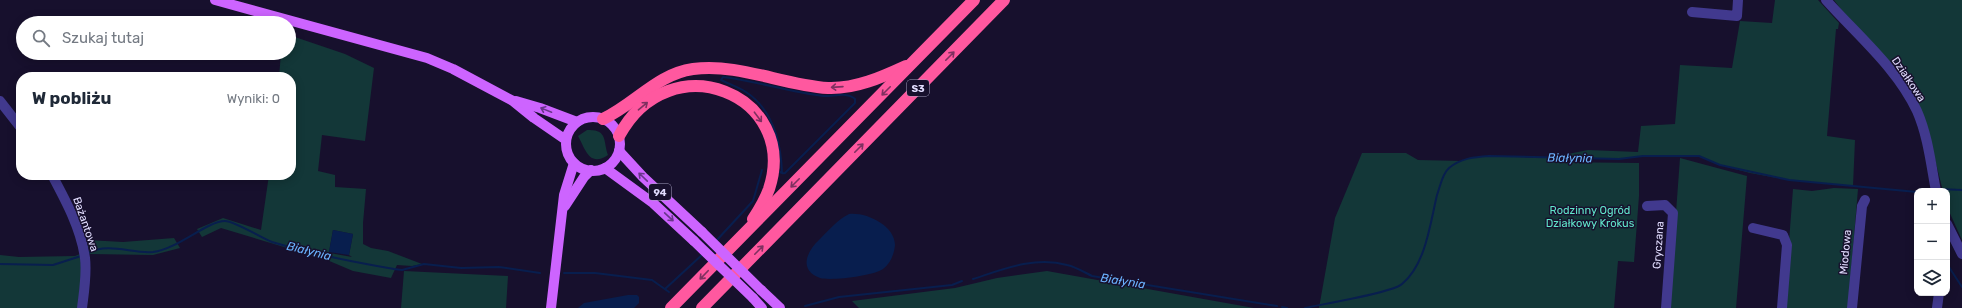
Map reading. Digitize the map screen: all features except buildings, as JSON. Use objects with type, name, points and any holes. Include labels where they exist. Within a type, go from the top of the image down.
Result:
[{"type":"highway","name":"S3","points":[[671,308],[974,0]]},
{"type":"highway","name":"S3","points":[[702,308],[1004,0]]},
{"type":"highway","points":[[603,119],[617,112],[657,82],[676,72],[693,69],[720,68],[741,70],[803,85],[829,88],[860,84],[913,63]]},
{"type":"highway","points":[[619,136],[632,116],[665,91],[682,87],[711,87],[738,98],[756,114],[767,132],[773,163],[769,190],[741,237]]},
{"type":"main road","points":[[215,0],[273,16]]},
{"type":"main road","points":[[296,22],[427,58],[453,69],[513,101],[534,118],[566,140]]},
{"type":"main road","points":[[513,101],[540,108],[577,122]]},
{"type":"main road","points":[[590,117],[603,119],[614,127],[619,136],[619,151],[613,162],[604,168],[591,170],[582,168],[574,163],[567,151],[566,140],[571,128],[577,122],[590,117]]},
{"type":"main road","name":"94","points":[[619,151],[780,308]]},
{"type":"main road","points":[[551,308],[555,282],[558,234],[564,195],[574,163]]},
{"type":"main road","name":"94","points":[[604,168],[653,203],[762,308]]},
{"type":"main road","points":[[563,209],[576,186],[591,170]]},
{"type":"street","points":[[1692,12],[1737,16],[1738,0]]},
{"type":"street","name":"Działkowa","points":[[1826,0],[1882,60],[1909,95],[1923,130],[1935,187]]},
{"type":"street","points":[[0,101],[16,122]]},
{"type":"street","name":"Bażantowa","points":[[55,180],[74,218],[84,252],[86,267],[82,308]]},
{"type":"street","name":"Miodowa","points":[[1852,308],[1862,206],[1865,200]]},
{"type":"street","name":"Gryczana","points":[[1647,206],[1665,205],[1673,213],[1666,308]]},
{"type":"street","points":[[1753,228],[1783,235],[1787,245],[1782,308]]},
{"type":"street","points":[[1950,230],[1962,254]]},
{"type":"street","points":[[1937,308],[1939,296]]},
{"type":"green space","points":[[1775,0],[1818,0],[1839,23],[1838,29],[1836,29],[1827,136],[1855,140],[1853,186],[1789,180],[1750,173],[1720,165],[1699,156],[1643,156],[1619,159],[1548,158],[1588,150],[1638,152],[1641,126],[1675,124],[1680,65],[1732,68],[1740,21],[1772,23]]},
{"type":"green space","points":[[1834,0],[1962,0],[1962,240],[1950,213],[1950,188],[1942,188],[1928,132],[1917,99],[1889,61],[1850,21]]},
{"type":"green space","points":[[296,37],[345,54],[374,68],[365,141],[322,135],[318,171],[335,175],[335,187],[366,189],[363,244],[371,248],[388,251],[422,264],[412,266],[397,265],[391,278],[353,271],[327,260],[221,228],[202,237],[197,229],[223,218],[261,230],[268,180],[296,180],[296,72],[279,72],[280,60],[296,60]],"holes":[[[333,230],[353,234],[349,255],[352,257],[324,252],[329,252]]]},
{"type":"green space","points":[[587,130],[594,130],[602,134],[608,155],[596,159],[588,155],[578,136]]},
{"type":"green space","name":"Rodzinny Ogród Działkowy Krokus","points":[[1362,153],[1406,153],[1418,160],[1462,161],[1468,158],[1489,156],[1548,158],[1548,162],[1639,163],[1639,196],[1634,262],[1618,261],[1614,308],[1319,308],[1335,218]]},
{"type":"green space","points":[[1680,158],[1747,176],[1736,308],[1669,308]]},
{"type":"green space","points":[[1834,188],[1858,189],[1848,308],[1784,308],[1793,189],[1812,191]]},
{"type":"green space","points":[[174,238],[180,248],[153,255],[90,254],[87,240],[123,242]]},
{"type":"green space","points":[[80,254],[82,264],[78,308],[0,308],[0,255],[19,257],[75,256]]},
{"type":"green space","points":[[404,271],[508,276],[506,308],[401,308]]},
{"type":"green space","points":[[1047,271],[1254,308],[859,308],[852,301],[955,288],[997,278]]},
{"type":"water","points":[[849,214],[864,215],[885,226],[894,238],[895,245],[890,262],[878,272],[862,276],[825,279],[813,275],[807,265],[808,255],[811,249],[833,226]]},
{"type":"water","points":[[333,230],[353,234],[349,255],[329,252]]},
{"type":"water","points":[[628,295],[637,295],[639,297],[639,303],[634,308],[578,308],[584,303]]},
{"type":"waterway","points":[[780,172],[782,173],[785,173],[855,103],[855,99],[848,95],[823,96],[723,77],[721,80],[743,90],[755,99],[763,108],[774,128],[780,150],[782,173]]},
{"type":"waterway","name":"Białynia","points":[[1305,308],[1385,291],[1402,284],[1417,266],[1422,255],[1437,195],[1445,174],[1449,168],[1458,162],[1473,158],[1489,156],[1619,159],[1643,156],[1699,156],[1720,165],[1789,180],[1914,192]]},
{"type":"waterway","points":[[716,241],[753,201],[762,170]]},
{"type":"waterway","name":"Białynia","points":[[1950,189],[1962,190]]},
{"type":"waterway","name":"Białynia","points":[[88,253],[104,248],[145,252],[163,250],[210,225],[225,221],[235,224],[272,242],[363,264],[402,270],[424,264],[461,268],[499,267],[540,273]]},
{"type":"waterway","points":[[665,289],[703,254]]},
{"type":"waterway","name":"Białynia","points":[[0,264],[53,265],[81,256]]},
{"type":"waterway","name":"Białynia","points":[[973,279],[1020,265],[1043,262],[1055,263],[1074,267],[1092,276],[1277,306]]},
{"type":"waterway","points":[[1950,269],[1962,287]]},
{"type":"waterway","name":"Białynia","points":[[564,273],[595,273],[652,280],[669,292]]},
{"type":"waterway","name":"Białynia","points":[[805,306],[839,297],[952,285],[962,281]]},
{"type":"waterway","name":"Białynia","points":[[1282,307],[1287,308]]}]
